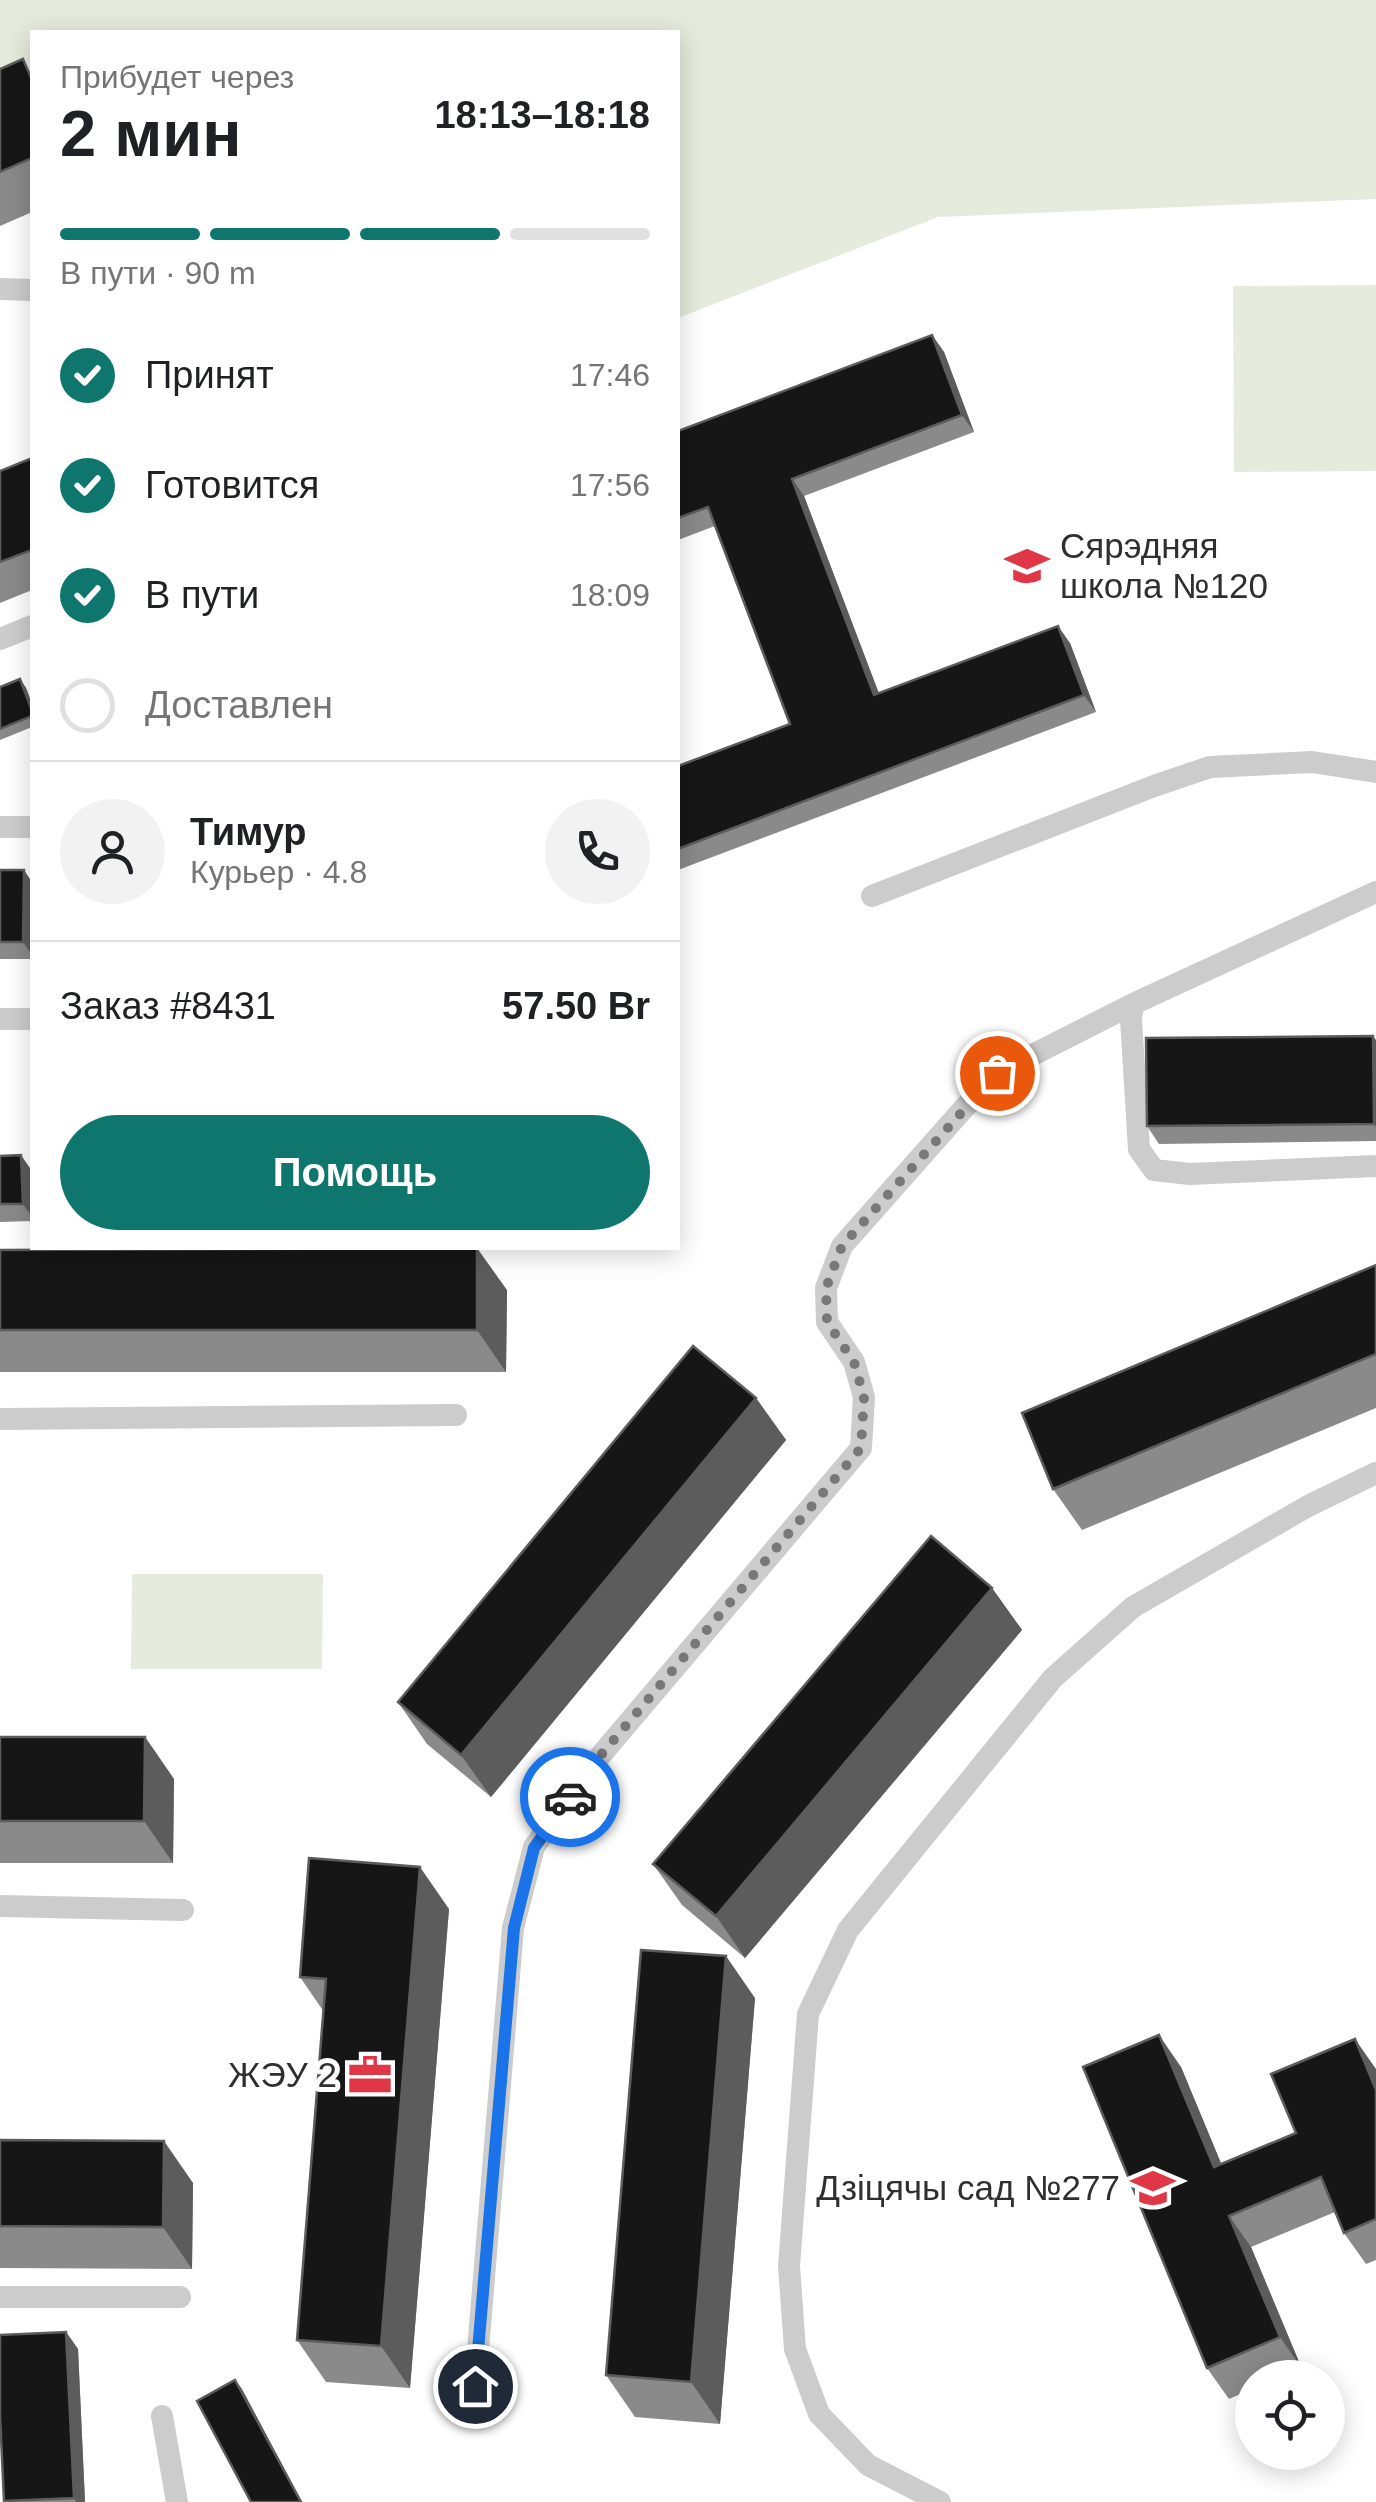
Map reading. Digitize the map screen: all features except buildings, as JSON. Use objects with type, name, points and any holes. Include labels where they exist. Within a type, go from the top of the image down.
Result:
[{"type":"lane","points":[[0,290],[30,290]]},
{"type":"lane","points":[[0,639],[30,627]]},
{"type":"lane","points":[[872,896],[1210,767],[1312,762],[1376,772]]},
{"type":"lane","points":[[0,827],[30,827]]},
{"type":"lane","points":[[475,2386],[514,1928],[534,1848],[595,1762],[861,1448],[864,1397],[854,1362],[827,1322],[826,1288],[842,1246],[997,1073],[1133,1004],[1376,892]]},
{"type":"lane","points":[[1133,1004],[1138,1149],[1154,1170],[1190,1174],[1376,1166]]},
{"type":"lane","points":[[0,1019],[30,1019]]},
{"type":"lane","points":[[0,1419],[456,1415]]},
{"type":"lane","points":[[940,2502],[868,2465],[844,2440],[820,2414],[794,2349],[789,2266],[808,2014],[848,1930],[1052,1678],[1132,1607],[1308,1506],[1376,1473]]},
{"type":"lane","points":[[0,1906],[183,1910]]},
{"type":"lane","points":[[0,2297],[180,2297]]},
{"type":"lane","points":[[162,2416],[177,2502]]},
{"type":"green space","points":[[0,0],[1376,0],[1376,199],[938,217],[680,317],[680,30],[30,30],[30,97],[0,94]]},
{"type":"green space","points":[[1376,285],[1376,471],[1234,472],[1233,286]]},
{"type":"green space","points":[[132,1574],[323,1574],[322,1669],[131,1669]]},
{"type":"way so far","points":[[570,1797],[595,1762],[861,1448],[864,1397],[854,1362],[827,1322],[826,1288],[842,1246],[997,1073]]},
{"type":"place","name":"Сярэдняя школа №120","points":[[1027,566]]},
{"type":"place","name":"ЖЭУ 2","points":[[370,2075]]},
{"type":"place","name":"Дзіцячы сад №277","points":[[1153,2188]]},
{"type":"route","points":[[475,2386],[514,1928],[534,1848],[570,1797]]}]
